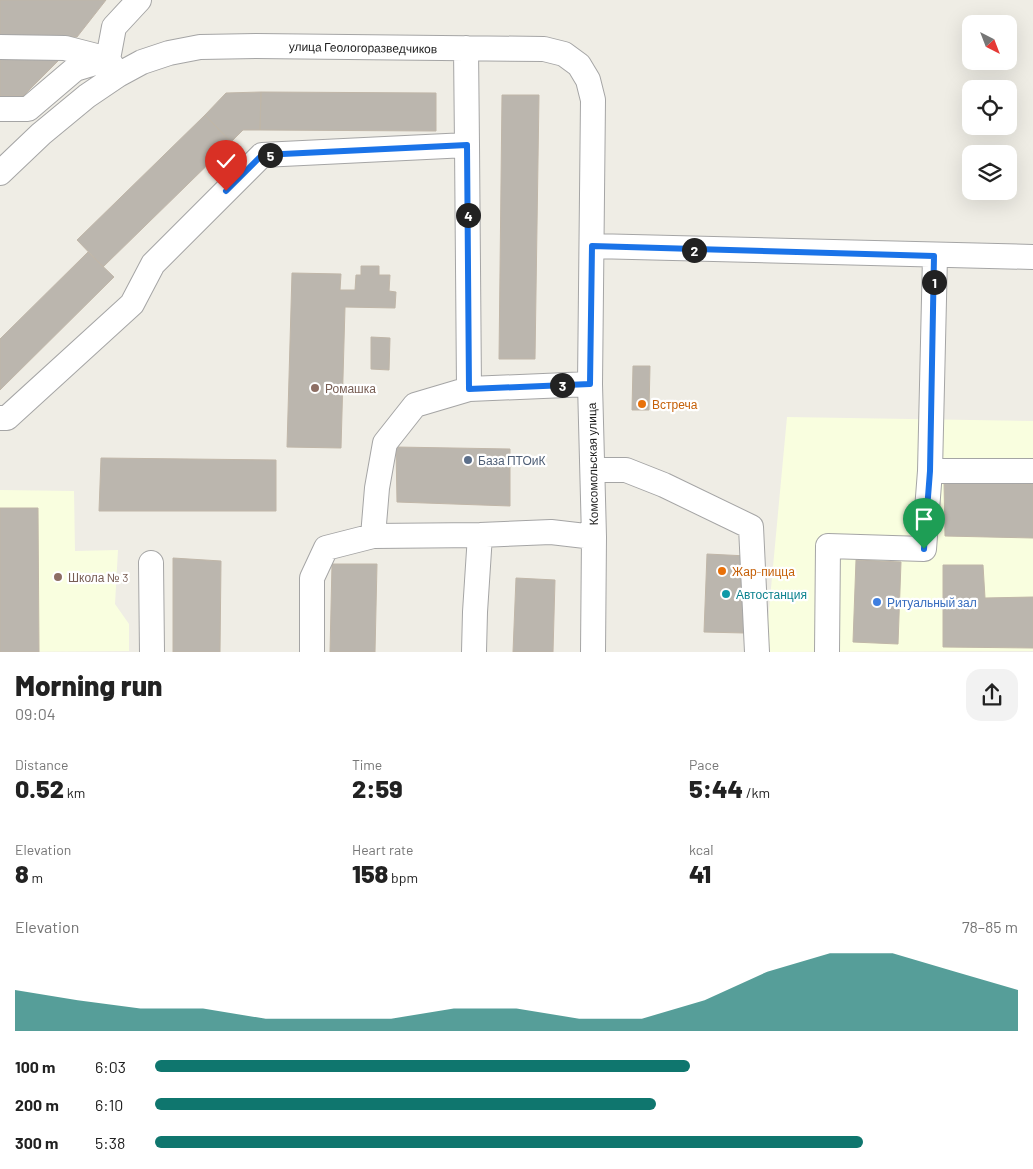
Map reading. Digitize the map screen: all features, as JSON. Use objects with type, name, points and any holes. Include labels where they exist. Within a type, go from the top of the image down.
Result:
[{"type":"street","points":[[113,67],[114,27],[136,1]]},
{"type":"street","name":"улица Геологоразведчиков","points":[[0,174],[48,128],[87,96],[113,67],[142,62],[169,53],[200,47],[256,46],[544,49],[564,54],[579,66],[588,80],[593,100],[592,246]]},
{"type":"street","points":[[0,47],[65,48],[113,67]]},
{"type":"street","points":[[466,48],[469,389]]},
{"type":"street","points":[[0,109],[28,109],[75,69],[113,67]]},
{"type":"street","points":[[0,418],[7,418],[132,304],[153,264],[262,155],[467,145]]},
{"type":"street","points":[[592,246],[1033,257]]},
{"type":"street","name":"Комсомольская улица","points":[[592,246],[590,384],[594,537],[593,652]]},
{"type":"street","points":[[826,652],[828,546],[924,549],[930,471],[934,256]]},
{"type":"street","points":[[373,536],[377,488],[385,443],[415,405],[469,389],[590,384]]},
{"type":"street","points":[[593,470],[626,470],[664,485],[751,527],[757,652]]},
{"type":"street","points":[[930,471],[1033,471]]},
{"type":"street","points":[[312,652],[312,578],[326,548],[373,536],[552,532],[594,537]]},
{"type":"street","points":[[474,652],[480,535]]},
{"type":"street","points":[[152,563],[152,652]]},
{"type":"shaded area","points":[[787,417],[1033,421],[1033,651],[765,652]]},
{"type":"shaded area","name":"Школа № 3","points":[[0,490],[74,491],[75,551],[118,550],[115,604],[129,624],[129,651],[0,652]]},
{"type":"building","points":[[0,0],[106,0],[77,37],[0,36]]},
{"type":"building","points":[[0,56],[62,57],[23,96],[0,96]]},
{"type":"building","points":[[261,92],[436,93],[436,131],[260,130]]},
{"type":"building","points":[[261,92],[260,130],[243,130],[231,142],[205,115],[226,93]]},
{"type":"building","points":[[502,95],[539,95],[535,359],[499,359]]},
{"type":"building","points":[[205,115],[231,142],[103,267],[77,240]]},
{"type":"building","points":[[88,252],[114,277],[0,390],[0,339]]},
{"type":"building","points":[[361,266],[379,266],[379,275],[390,275],[389,291],[396,292],[395,308],[345,307],[341,448],[287,447],[292,273],[341,274],[340,290],[355,290],[356,275],[361,275]]},
{"type":"building","points":[[371,337],[390,338],[389,370],[371,369]]},
{"type":"building","points":[[633,366],[650,366],[649,410],[632,410]]},
{"type":"building","points":[[396,447],[510,449],[510,506],[397,502]]},
{"type":"building","points":[[101,458],[276,460],[276,511],[99,511]]},
{"type":"building","points":[[944,482],[1033,484],[1033,538],[945,536]]},
{"type":"building","points":[[0,508],[38,508],[39,652],[0,652]]},
{"type":"building","name":"Автостанция","points":[[707,554],[747,556],[744,633],[704,632]]},
{"type":"building","points":[[173,558],[221,561],[220,652],[173,652]]},
{"type":"building","name":"Ритуальный зал","points":[[856,560],[901,562],[898,644],[853,642]]},
{"type":"building","points":[[332,564],[377,564],[375,652],[330,652]]},
{"type":"building","points":[[943,565],[983,565],[985,598],[1033,597],[1033,648],[943,647]]},
{"type":"building","points":[[516,578],[555,580],[553,652],[513,652]]},
{"type":"place","name":"Ромашка","points":[[315,388]]},
{"type":"place","name":"Встреча","points":[[642,404]]},
{"type":"place","name":"База ПТОиК","points":[[468,460]]},
{"type":"place","name":"Жар-пицца","points":[[722,571]]},
{"type":"place","name":"Школа № 3","points":[[58,577]]},
{"type":"place","name":"Автостанция","points":[[726,594]]},
{"type":"place","name":"Ритуальный зал","points":[[877,602]]},
{"type":"route","points":[[226,191],[262,155],[467,145],[469,389],[590,384],[592,246],[934,256],[930,471],[924,549]]}]
